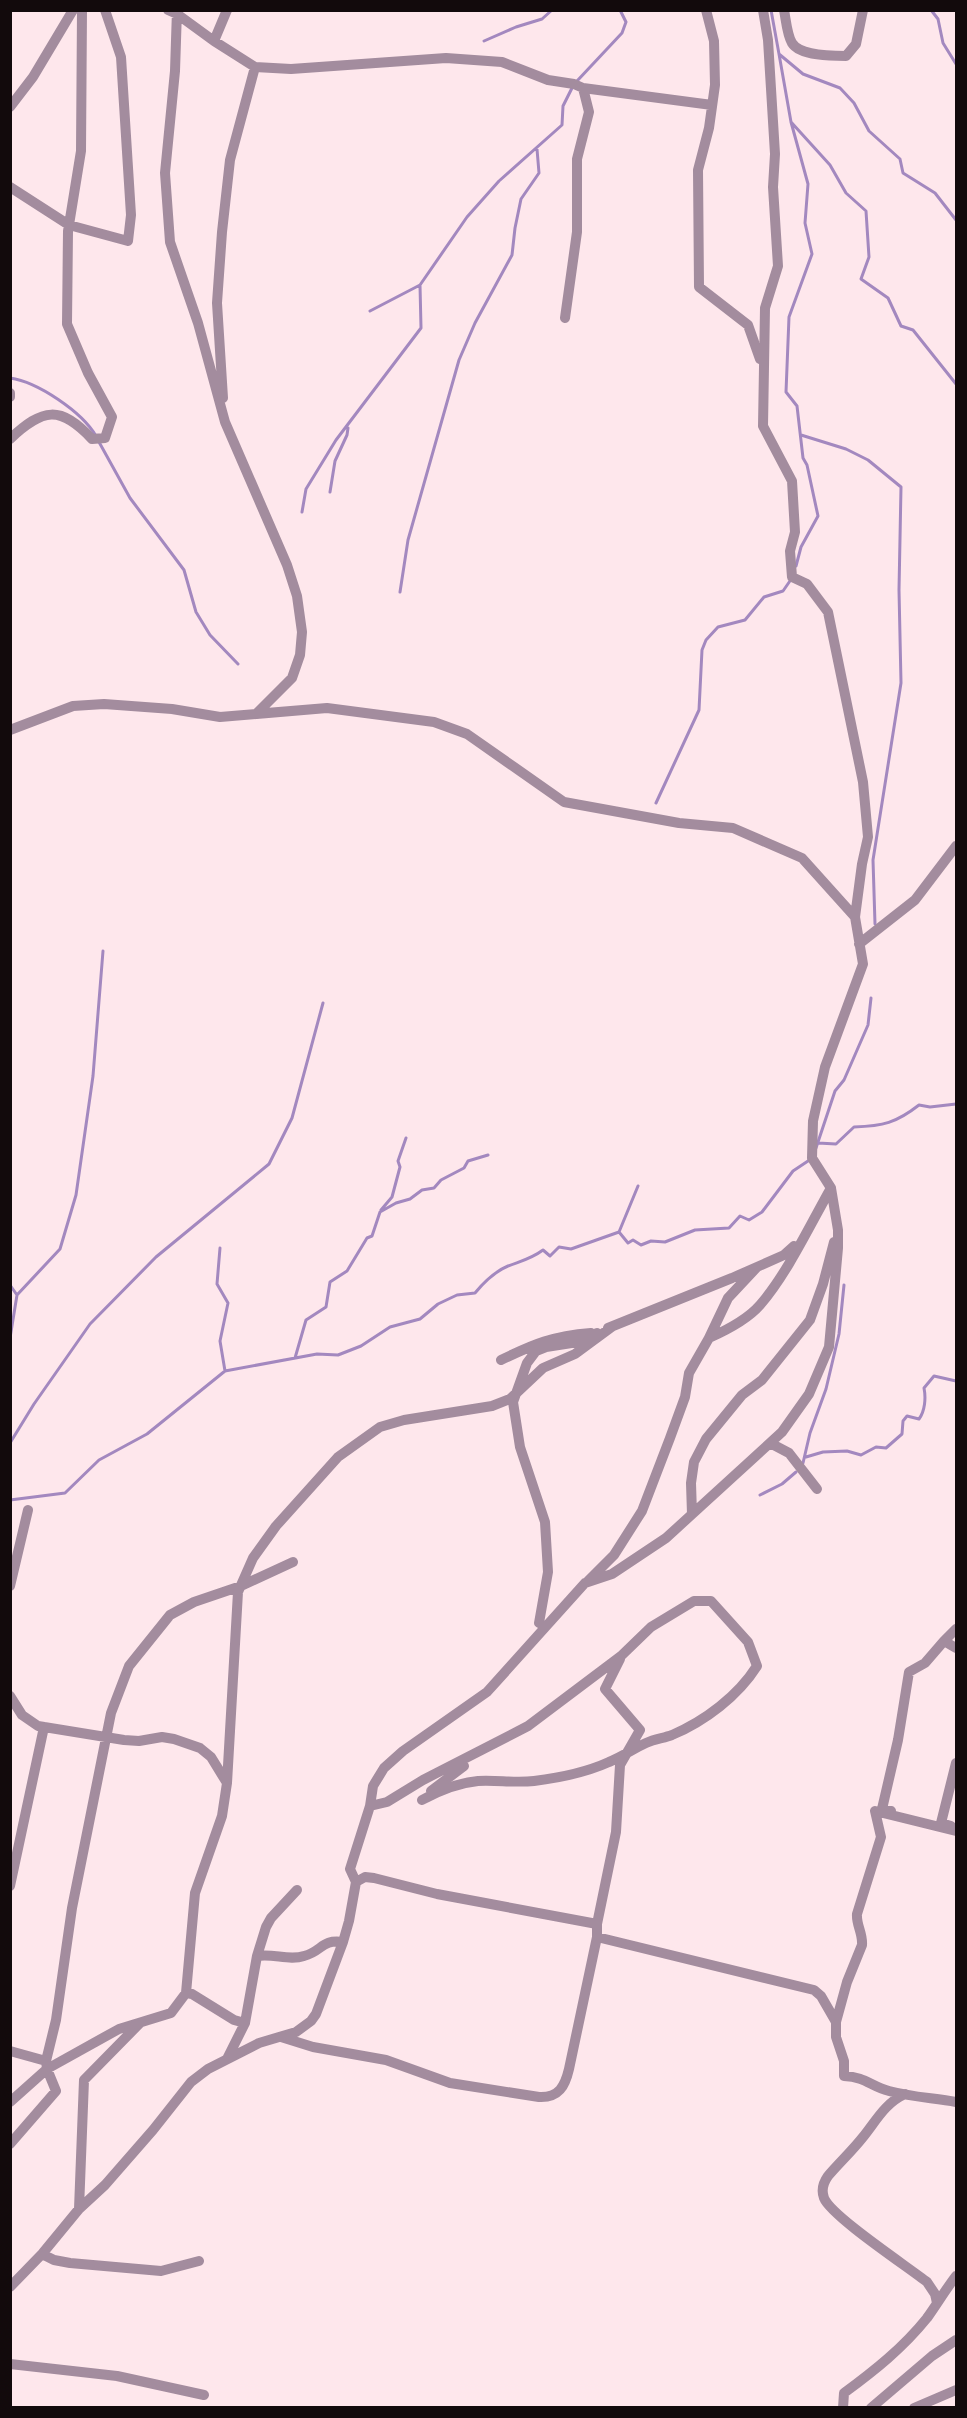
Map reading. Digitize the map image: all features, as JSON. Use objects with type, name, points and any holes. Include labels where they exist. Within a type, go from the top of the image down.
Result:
[{"type":"street","points":[[10,107],[33,77],[73,10]]},
{"type":"street","points":[[10,439],[35,418],[51,414],[76,422],[92,439],[105,438],[112,417],[88,373],[67,324],[69,225],[81,151],[82,10]]},
{"type":"street","points":[[10,187],[69,225],[128,241],[131,215],[121,57],[105,10]]},
{"type":"street","points":[[214,41],[227,10]]},
{"type":"street","points":[[706,10],[714,41],[715,85],[709,128],[698,170],[699,287],[748,325],[758,349],[764,374]]},
{"type":"street","points":[[487,1692],[539,1623],[566,1595],[585,1583],[612,1574],[666,1538],[782,1432],[809,1394],[829,1347],[838,1230],[831,1188],[812,1158],[813,1121],[825,1067],[862,964],[855,917],[868,837],[863,782],[828,612],[807,584],[792,577],[790,551],[795,532],[792,481],[763,426],[765,308],[778,266],[773,187],[775,154],[768,40],[763,10]]},
{"type":"street","points":[[784,10],[792,44],[802,51],[846,56],[855,44],[863,10]]},
{"type":"street","points":[[174,12],[255,67],[291,69],[446,58],[502,62],[548,80],[574,84],[583,88],[712,105]]},
{"type":"street","points":[[174,12],[175,71],[165,173],[170,242],[198,323],[225,422],[288,565],[297,596],[302,632],[300,655],[292,678],[256,714]]},
{"type":"street","points":[[225,422],[217,303],[222,232],[230,160],[255,67]]},
{"type":"street","points":[[566,318],[577,232],[577,159],[589,112],[583,88]]},
{"type":"street","points":[[10,730],[73,706],[104,704],[172,709],[220,717],[327,708],[434,722],[467,734],[564,802],[680,823],[733,828],[802,858],[855,917]]},
{"type":"street","points":[[859,944],[915,900],[957,846]]},
{"type":"street","points":[[709,1338],[734,1327],[759,1306],[803,1238],[831,1188]]},
{"type":"street","points":[[692,1514],[691,1483],[694,1462],[706,1439],[742,1395],[762,1380],[773,1368],[810,1320],[838,1230]]},
{"type":"street","points":[[539,1623],[548,1572],[545,1522],[520,1447],[513,1402],[527,1363],[536,1351],[546,1347],[578,1342],[784,1255],[803,1238]]},
{"type":"street","points":[[10,2286],[42,2254],[79,2209],[105,2185],[191,2082],[208,2069],[259,2043],[301,2029],[314,2017],[343,1942],[356,1882],[350,1869],[370,1806],[373,1786],[384,1768],[403,1752],[487,1692],[585,1583],[614,1555],[642,1511],[685,1396],[689,1373],[728,1298],[757,1267]]},
{"type":"street","points":[[10,2102],[46,2065],[142,2020],[171,2013],[186,1993],[195,1893],[222,1816],[227,1783],[238,1592],[253,1558],[276,1526],[338,1457],[380,1427],[404,1420],[492,1406],[510,1399],[543,1368],[575,1354],[613,1326]]},
{"type":"street","points":[[501,1360],[537,1342],[564,1335],[597,1333]]},
{"type":"street","points":[[770,1443],[789,1453],[817,1489]]},
{"type":"street","points":[[10,1586],[28,1510]]},
{"type":"street","points":[[10,2144],[56,2091],[46,2065],[56,2020],[72,1908],[111,1713],[129,1666],[170,1615],[194,1602],[241,1586],[293,1562]]},
{"type":"street","points":[[370,1806],[387,1802],[423,1780],[528,1726],[621,1656],[651,1627],[694,1601],[711,1601],[748,1642],[756,1666],[746,1683],[712,1711],[672,1735],[654,1739],[609,1762],[560,1776],[518,1783],[478,1781],[440,1790],[422,1800],[439,1783],[470,1762],[481,1751]]},
{"type":"street","points":[[957,1629],[925,1663],[909,1672],[898,1740],[882,1809],[941,1823],[957,1830]]},
{"type":"street","points":[[944,1641],[957,1648]]},
{"type":"street","points":[[280,2037],[313,2047],[386,2060],[450,2083],[539,2097],[550,2096],[562,2088],[567,2077],[597,1937],[597,1924],[616,1833],[620,1765],[640,1730],[605,1689],[621,1656]]},
{"type":"street","points":[[10,1696],[30,1722],[44,1727],[139,1741],[162,1737],[174,1738],[201,1748],[211,1757],[227,1783]]},
{"type":"street","points":[[10,1886],[44,1727]]},
{"type":"street","points":[[941,1823],[957,1763]]},
{"type":"street","points":[[957,1830],[875,1811],[881,1837],[857,1914],[856,1922],[861,1930],[862,1945],[847,1982],[836,2022],[836,2037],[844,2061],[844,2076],[860,2077],[881,2088],[905,2094],[957,2102]]},
{"type":"street","points":[[356,1882],[365,1877],[374,1878],[437,1894],[597,1924]]},
{"type":"street","points":[[227,2059],[245,2023],[257,1956],[271,1918],[297,1890]]},
{"type":"street","points":[[597,1937],[814,1990],[821,1996],[836,2022]]},
{"type":"street","points":[[257,1956],[273,1955],[295,1958],[312,1953],[328,1942],[343,1942]]},
{"type":"street","points":[[186,1993],[192,1994],[234,2020],[245,2023]]},
{"type":"street","points":[[79,2209],[84,2080],[142,2020]]},
{"type":"street","points":[[10,2051],[46,2065]]},
{"type":"street","points":[[905,2094],[890,2102],[878,2116],[863,2137],[828,2176],[824,2182],[823,2191],[829,2206],[852,2227],[927,2282],[935,2294],[937,2303]]},
{"type":"street","points":[[42,2254],[54,2260],[70,2263],[161,2271],[199,2261]]},
{"type":"street","points":[[843,2408],[844,2393],[866,2379],[893,2354],[915,2331],[957,2276]]},
{"type":"street","points":[[871,2408],[932,2356],[957,2340]]},
{"type":"street","points":[[10,2364],[117,2376],[204,2395]]},
{"type":"street","points":[[914,2408],[957,2390]]},
{"type":"waterway","points":[[484,41],[542,19],[552,10]]},
{"type":"waterway","points":[[577,81],[622,33],[626,22],[620,10]]},
{"type":"waterway","points":[[771,10],[779,54],[803,74],[840,88],[854,103],[869,131],[900,159],[903,173],[935,193],[956,220]]},
{"type":"waterway","points":[[931,10],[938,19],[943,43],[956,64]]},
{"type":"waterway","points":[[779,54],[791,122],[830,165],[846,193],[866,211],[869,257],[861,279],[888,298],[901,326],[913,330],[956,384]]},
{"type":"waterway","points":[[370,311],[420,285],[467,217],[499,181],[562,125],[563,106],[573,86]]},
{"type":"waterway","points":[[791,122],[808,184],[805,223],[812,254],[789,317],[786,392],[797,406],[803,458],[807,465],[818,516],[801,547],[796,566]]},
{"type":"waterway","points":[[400,592],[408,540],[459,360],[475,323],[512,255],[521,199],[539,173],[537,149]]},
{"type":"waterway","points":[[302,512],[306,489],[336,440],[421,328],[420,285]]},
{"type":"waterway","points":[[10,378],[33,385],[70,408],[81,417],[96,436]]},
{"type":"waterway","points":[[330,492],[335,461],[348,428]]},
{"type":"waterway","points":[[801,435],[846,449],[868,460],[901,487],[899,590],[901,683],[873,860],[875,924]]},
{"type":"waterway","points":[[99,442],[130,498],[184,570],[196,612],[210,635],[238,664]]},
{"type":"waterway","points":[[656,803],[699,710],[702,650],[706,640],[718,627],[745,620],[764,597],[783,591],[792,578]]},
{"type":"waterway","points":[[10,1338],[17,1295],[60,1249],[76,1195],[93,1076],[103,951]]},
{"type":"waterway","points":[[816,1148],[835,1091],[844,1080],[868,1025],[871,998]]},
{"type":"waterway","points":[[10,1443],[34,1404],[90,1324],[156,1257],[269,1164],[292,1118],[323,1003]]},
{"type":"waterway","points":[[818,1143],[836,1144],[854,1127],[889,1122],[919,1105],[930,1107],[956,1104]]},
{"type":"waterway","points":[[381,1210],[392,1197],[400,1167],[398,1161],[406,1138]]},
{"type":"waterway","points":[[295,1358],[306,1320],[326,1307],[330,1282],[347,1271],[367,1238],[372,1236],[380,1212],[396,1203],[410,1199],[422,1190],[434,1188],[441,1180],[464,1168],[468,1161],[488,1155]]},
{"type":"waterway","points":[[619,1232],[628,1243],[633,1240],[641,1245],[651,1241],[665,1242],[695,1230],[729,1228],[740,1216],[749,1220],[762,1212],[793,1171],[811,1159]]},
{"type":"waterway","points":[[225,1371],[317,1354],[338,1355],[361,1346],[390,1327],[420,1319],[438,1304],[457,1295],[475,1293],[498,1271],[543,1250],[550,1256],[559,1247],[571,1249],[619,1232],[638,1186]]},
{"type":"waterway","points":[[10,1500],[65,1493],[99,1460],[147,1434],[225,1371],[220,1341],[228,1303],[217,1284],[220,1248]]},
{"type":"waterway","points":[[10,1285],[17,1295]]},
{"type":"waterway","points":[[803,1463],[810,1433],[826,1389],[839,1334],[844,1285]]},
{"type":"waterway","points":[[806,1457],[823,1452],[847,1451],[861,1455],[876,1447],[886,1448],[902,1434],[903,1421],[907,1416],[919,1419],[923,1412],[924,1388],[934,1376],[956,1381]]},
{"type":"waterway","points":[[760,1495],[782,1484],[796,1472]]}]
